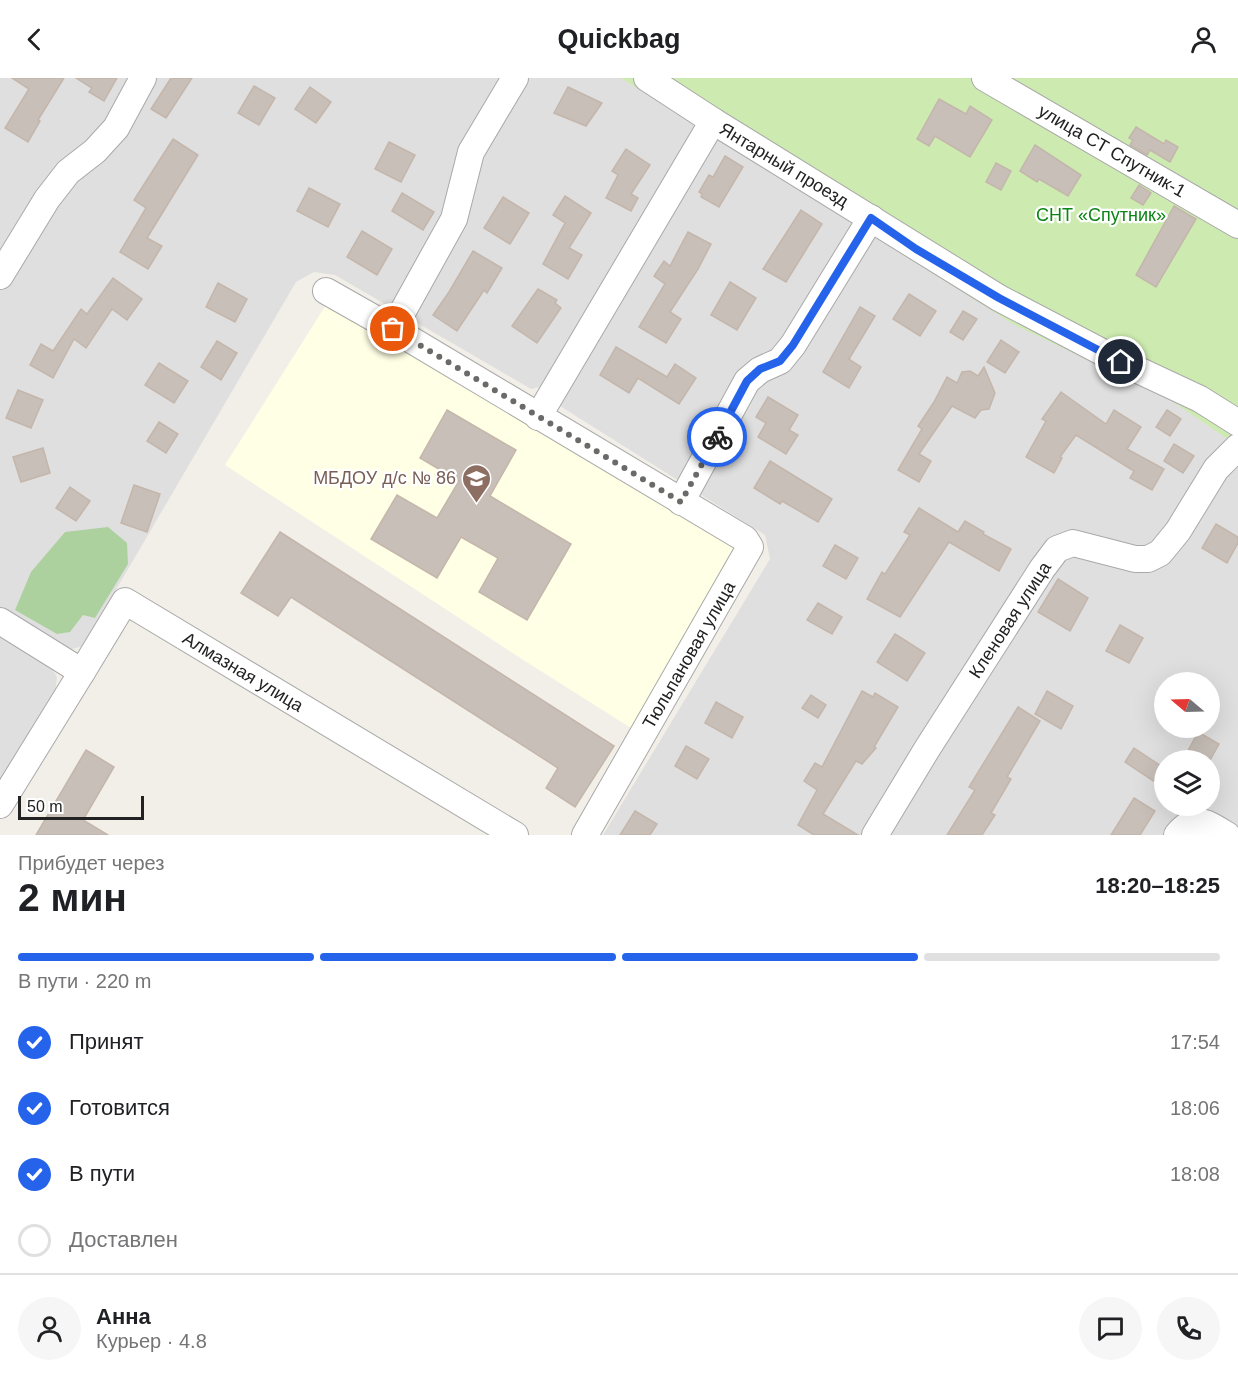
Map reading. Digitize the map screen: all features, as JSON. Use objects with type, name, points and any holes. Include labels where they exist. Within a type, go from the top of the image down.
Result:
[{"type":"street","points":[[0,276],[47,199],[68,172],[95,152],[116,128],[143,78]]},
{"type":"street","points":[[393,329],[454,219],[471,152],[515,78]]},
{"type":"street","name":"Янтарный проезд","points":[[648,78],[713,122],[999,298],[1121,362],[1200,399],[1238,423]]},
{"type":"street","name":"улица СТ Спутник-1","points":[[985,78],[1238,225]]},
{"type":"street","points":[[538,417],[713,122]]},
{"type":"street","points":[[681,502],[747,381],[760,369],[780,361],[793,345],[871,218]]},
{"type":"street","name":"Тюльпановая улица","points":[[326,291],[745,539],[750,547],[585,835]]},
{"type":"street","name":"Кленовая улица","points":[[875,835],[927,748],[1057,549],[1073,543],[1135,559],[1148,559],[1160,554],[1178,531],[1216,469],[1238,447]]},
{"type":"street","name":"Алмазная улица","points":[[82,672],[125,601],[515,835]]},
{"type":"street","points":[[0,621],[82,672],[0,805]]},
{"type":"street","points":[[1177,835],[1185,825],[1199,821],[1227,835]]},
{"type":"shaded area","points":[[0,78],[632,78],[688,115],[697,131],[540,387],[531,389],[335,275],[314,272],[296,282],[83,646],[72,649],[60,645],[0,607]]},
{"type":"shaded area","points":[[726,138],[1238,434],[1238,835],[603,835],[770,559],[765,535],[560,406],[556,398],[710,142]]},
{"type":"shaded area","name":"МБДОУ д/с № 86","points":[[326,305],[736,543],[631,728],[225,465]]},
{"type":"shaded area","points":[[0,634],[50,666],[57,677],[55,694],[0,779]]},
{"type":"green space","name":"СНТ «Спутник»","points":[[621,78],[1238,78],[1238,446],[1169,399],[1015,325]]},
{"type":"green space","points":[[108,527],[127,543],[128,564],[95,618],[83,615],[70,632],[57,634],[15,610],[31,572],[65,532]]},
{"type":"building","points":[[12,78],[64,78],[38,120],[40,121],[28,142],[5,128],[29,89]]},
{"type":"building","points":[[76,78],[117,78],[104,101],[89,92],[92,88]]},
{"type":"building","points":[[171,78],[192,78],[166,118],[151,109]]},
{"type":"building","points":[[254,86],[275,98],[259,125],[238,113]]},
{"type":"building","points":[[310,87],[331,102],[316,123],[295,109]]},
{"type":"building","points":[[568,87],[602,103],[586,126],[554,113]]},
{"type":"building","points":[[939,99],[966,114],[970,106],[992,120],[970,157],[935,136],[929,146],[917,139]]},
{"type":"building","points":[[1136,127],[1164,144],[1166,140],[1178,147],[1170,162],[1150,150],[1147,155],[1130,145],[1133,140],[1129,138]]},
{"type":"building","points":[[173,139],[198,155],[147,238],[162,246],[148,269],[120,252],[146,208],[134,200]]},
{"type":"building","points":[[389,142],[415,155],[401,182],[375,169]]},
{"type":"building","points":[[1035,145],[1081,175],[1068,196],[1039,179],[1037,182],[1020,171]]},
{"type":"building","points":[[626,149],[650,165],[631,194],[638,198],[631,211],[606,198],[618,175],[612,171]]},
{"type":"building","points":[[725,156],[743,167],[719,207],[701,197],[702,194],[699,192],[709,175],[713,177]]},
{"type":"building","points":[[996,163],[1011,171],[1001,190],[986,182]]},
{"type":"building","points":[[1139,185],[1151,193],[1143,205],[1131,198]]},
{"type":"building","points":[[309,188],[340,204],[328,227],[297,211]]},
{"type":"building","points":[[402,193],[434,212],[423,230],[392,211]]},
{"type":"building","points":[[565,196],[591,213],[569,248],[582,255],[568,279],[543,264],[565,223],[553,215]]},
{"type":"building","points":[[503,197],[529,213],[510,244],[484,228]]},
{"type":"building","points":[[1174,206],[1196,219],[1156,287],[1136,275]]},
{"type":"building","points":[[801,210],[822,224],[786,282],[763,269]]},
{"type":"building","points":[[362,231],[392,249],[377,275],[347,257]]},
{"type":"building","points":[[688,232],[711,244],[670,312],[681,319],[666,343],[639,327],[665,284],[654,276],[664,261],[670,266]]},
{"type":"building","points":[[473,251],[502,268],[487,293],[484,290],[457,331],[433,315]]},
{"type":"building","points":[[113,278],[142,299],[127,320],[112,309],[86,348],[74,339],[53,378],[30,365],[41,344],[53,351],[81,309],[87,314]]},
{"type":"building","points":[[730,282],[756,298],[737,330],[711,315]]},
{"type":"building","points":[[218,283],[247,299],[235,322],[206,307]]},
{"type":"building","points":[[538,289],[557,300],[555,303],[561,308],[537,343],[512,326]]},
{"type":"building","points":[[909,294],[936,311],[920,336],[893,319]]},
{"type":"building","points":[[860,307],[875,316],[849,359],[861,367],[849,388],[823,372]]},
{"type":"building","points":[[963,311],[977,319],[963,340],[950,332]]},
{"type":"building","points":[[1001,340],[1019,352],[1005,373],[987,362]]},
{"type":"building","points":[[217,341],[237,353],[221,380],[201,367]]},
{"type":"building","points":[[616,347],[667,377],[675,364],[696,378],[679,404],[638,378],[629,393],[600,375]]},
{"type":"building","points":[[159,363],[188,381],[174,403],[145,385]]},
{"type":"building","points":[[984,367],[995,393],[989,409],[981,410],[975,418],[952,406],[919,454],[931,461],[919,482],[898,470],[922,429],[918,426],[947,377],[957,383],[962,372],[970,371],[978,376]]},
{"type":"building","points":[[18,390],[43,400],[31,428],[6,418]]},
{"type":"building","points":[[1061,392],[1106,424],[1114,410],[1141,427],[1127,449],[1164,469],[1152,490],[1130,478],[1134,471],[1076,435],[1060,457],[1062,458],[1054,473],[1026,457],[1046,421],[1042,419]]},
{"type":"building","points":[[768,397],[798,415],[789,430],[798,435],[786,454],[758,437],[766,423],[756,417]]},
{"type":"building","points":[[447,410],[516,450],[490,496],[571,544],[527,620],[479,592],[498,558],[461,537],[437,578],[371,539],[397,495],[437,518],[459,481],[420,458]]},
{"type":"building","points":[[1167,410],[1181,419],[1170,436],[1156,427]]},
{"type":"building","points":[[159,422],[178,434],[166,453],[147,441]]},
{"type":"building","points":[[1174,444],[1194,456],[1183,473],[1164,461]]},
{"type":"building","points":[[43,448],[50,473],[21,482],[13,457]]},
{"type":"building","points":[[770,461],[832,499],[818,522],[782,501],[780,504],[754,488]]},
{"type":"building","points":[[134,485],[160,494],[147,532],[121,523]]},
{"type":"building","points":[[70,487],[90,501],[76,521],[56,508]]},
{"type":"building","points":[[919,508],[958,532],[965,521],[1011,549],[999,571],[949,542],[900,617],[867,599],[882,572],[885,574],[910,535],[904,532]]},
{"type":"building","points":[[1216,524],[1238,537],[1238,543],[1227,563],[1202,548]]},
{"type":"building","points":[[280,532],[614,746],[575,807],[546,788],[558,768],[291,597],[278,616],[241,593]]},
{"type":"building","points":[[835,545],[858,558],[846,579],[823,566]]},
{"type":"building","points":[[1058,579],[1088,598],[1070,631],[1038,612]]},
{"type":"building","points":[[818,603],[842,617],[832,634],[807,620]]},
{"type":"building","points":[[1120,625],[1143,638],[1129,663],[1106,651]]},
{"type":"building","points":[[895,634],[925,653],[907,681],[877,662]]},
{"type":"building","points":[[862,691],[873,697],[875,693],[898,707],[874,747],[876,748],[862,764],[856,761],[823,814],[858,835],[814,835],[798,825],[817,790],[804,781],[815,763],[822,767]]},
{"type":"building","points":[[1047,691],[1073,706],[1061,729],[1035,714]]},
{"type":"building","points":[[811,695],[826,705],[818,718],[802,708]]},
{"type":"building","points":[[716,702],[743,717],[732,738],[705,723]]},
{"type":"building","points":[[1018,707],[1040,721],[1007,777],[1011,779],[991,813],[995,815],[982,835],[947,835],[975,790],[969,787]]},
{"type":"building","points":[[1195,738],[1208,738],[1219,744],[1216,750],[1188,750]]},
{"type":"building","points":[[686,746],[709,759],[697,779],[675,766]]},
{"type":"building","points":[[1134,748],[1154,761],[1154,781],[1125,762]]},
{"type":"building","points":[[86,750],[114,767],[83,820],[108,835],[36,835]]},
{"type":"building","points":[[1134,798],[1154,810],[1140,835],[1111,835]]},
{"type":"building","points":[[635,811],[657,824],[650,835],[620,835]]},
{"type":"way so far","points":[[393,329],[681,502],[717,437]]},
{"type":"place","name":"МБДОУ д/с № 86","points":[[477,504]]},
{"type":"route","points":[[717,437],[747,381],[760,369],[780,361],[793,345],[871,218],[916,249],[999,298],[1121,362]]}]
